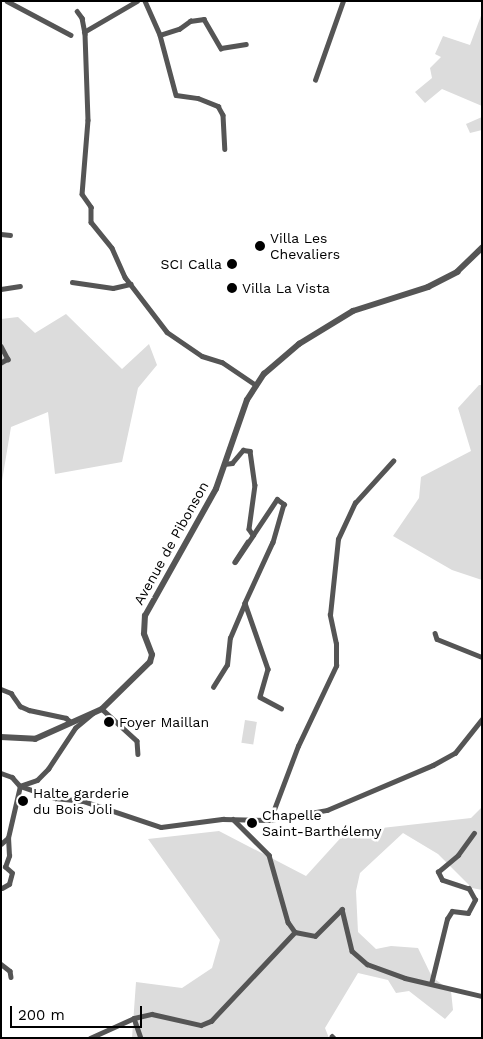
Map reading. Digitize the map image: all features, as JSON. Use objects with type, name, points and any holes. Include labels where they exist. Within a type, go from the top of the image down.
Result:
[{"type":"street","points":[[7,1],[71,35]]},
{"type":"street","points":[[84,32],[137,1]]},
{"type":"street","points":[[145,1],[160,35],[176,95],[198,98],[218,106],[223,115],[225,149]]},
{"type":"street","points":[[315,80],[343,1]]},
{"type":"street","points":[[77,11],[82,18],[84,32],[88,120],[82,194],[91,207],[91,222],[112,248],[131,284],[167,332],[202,356],[222,362],[256,385]]},
{"type":"street","points":[[160,35],[179,29],[190,21],[204,19],[221,48],[246,44]]},
{"type":"street","points":[[1,234],[10,235]]},
{"type":"street","name":"Avenue de Pibonson","points":[[1,737],[36,739],[102,709],[150,662],[152,655],[144,634],[145,616],[177,564],[216,489],[247,400],[256,385],[283,356],[353,311],[428,287],[457,272],[482,248]]},
{"type":"street","points":[[72,282],[113,288],[131,284]]},
{"type":"street","points":[[1,289],[20,286]]},
{"type":"street","points":[[1,346],[8,359],[2,361]]},
{"type":"street","points":[[224,464],[232,463],[243,450],[250,451],[255,485],[249,529],[253,535]]},
{"type":"street","points":[[270,820],[298,746],[336,666],[336,644],[330,615],[338,539],[355,502],[393,461]]},
{"type":"street","points":[[213,687],[227,665],[230,638],[273,542],[284,504],[279,498],[248,542]]},
{"type":"street","points":[[245,603],[268,669],[260,697],[281,708]]},
{"type":"street","points":[[435,633],[437,639],[482,657]]},
{"type":"street","points":[[1,689],[11,693],[20,706],[29,710],[66,718],[71,722]]},
{"type":"street","points":[[102,709],[138,741],[138,754]]},
{"type":"street","points":[[20,786],[37,780],[48,769],[75,728],[93,713]]},
{"type":"street","points":[[1,773],[12,777],[20,786],[55,798],[84,802],[160,827],[232,818],[270,820],[328,810],[433,764],[455,753],[482,718]]},
{"type":"street","points":[[2,888],[8,884],[12,873],[5,866],[9,856],[8,838],[20,786]]},
{"type":"street","points":[[232,818],[269,855],[288,922],[295,932],[315,936],[342,909],[352,950],[367,964],[431,984],[482,996]]},
{"type":"street","points":[[431,984],[447,919],[452,911],[468,913],[475,900],[468,889],[442,880],[438,872],[458,855],[474,833]]},
{"type":"street","points":[[1,844],[8,838]]},
{"type":"street","points":[[90,1038],[134,1018],[152,1014],[201,1025],[211,1020],[295,932]]},
{"type":"street","points":[[1,964],[10,971],[11,977]]},
{"type":"street","points":[[134,1018],[141,1038]]},
{"type":"shaded area","points":[[482,13],[482,106],[442,89],[425,103],[415,92],[432,78],[430,68],[441,57],[435,54],[443,36],[470,45]]},
{"type":"shaded area","points":[[482,117],[482,130],[470,133],[466,124]]},
{"type":"shaded area","points":[[66,314],[122,369],[149,344],[157,365],[138,388],[122,462],[55,474],[48,412],[11,427],[1,487],[1,319],[18,317],[35,333]]},
{"type":"shaded area","points":[[479,385],[482,385],[482,580],[452,570],[393,536],[419,498],[421,477],[471,451],[458,408]]},
{"type":"shaded area","points":[[245,720],[257,722],[253,745],[241,743]]},
{"type":"shaded area","points":[[482,807],[482,890],[472,888],[438,854],[403,833],[360,873],[356,891],[358,932],[376,949],[391,946],[418,948],[432,977],[451,991],[453,1010],[445,1019],[409,991],[396,993],[388,980],[358,973],[325,1028],[329,1038],[132,1038],[136,982],[182,988],[212,968],[220,940],[148,839],[219,831],[306,876],[346,832],[471,818]]},
{"type":"place","name":"Villa Les Chevaliers","points":[[260,246]]},
{"type":"place","name":"SCI Calla","points":[[232,264]]},
{"type":"place","name":"Villa La Vista","points":[[232,288]]},
{"type":"place","name":"Foyer Maillan","points":[[109,722]]},
{"type":"place","name":"Halte garderie du Bois Joli","points":[[23,801]]},
{"type":"place","name":"Chapelle Saint-Barthélemy","points":[[252,823]]}]
